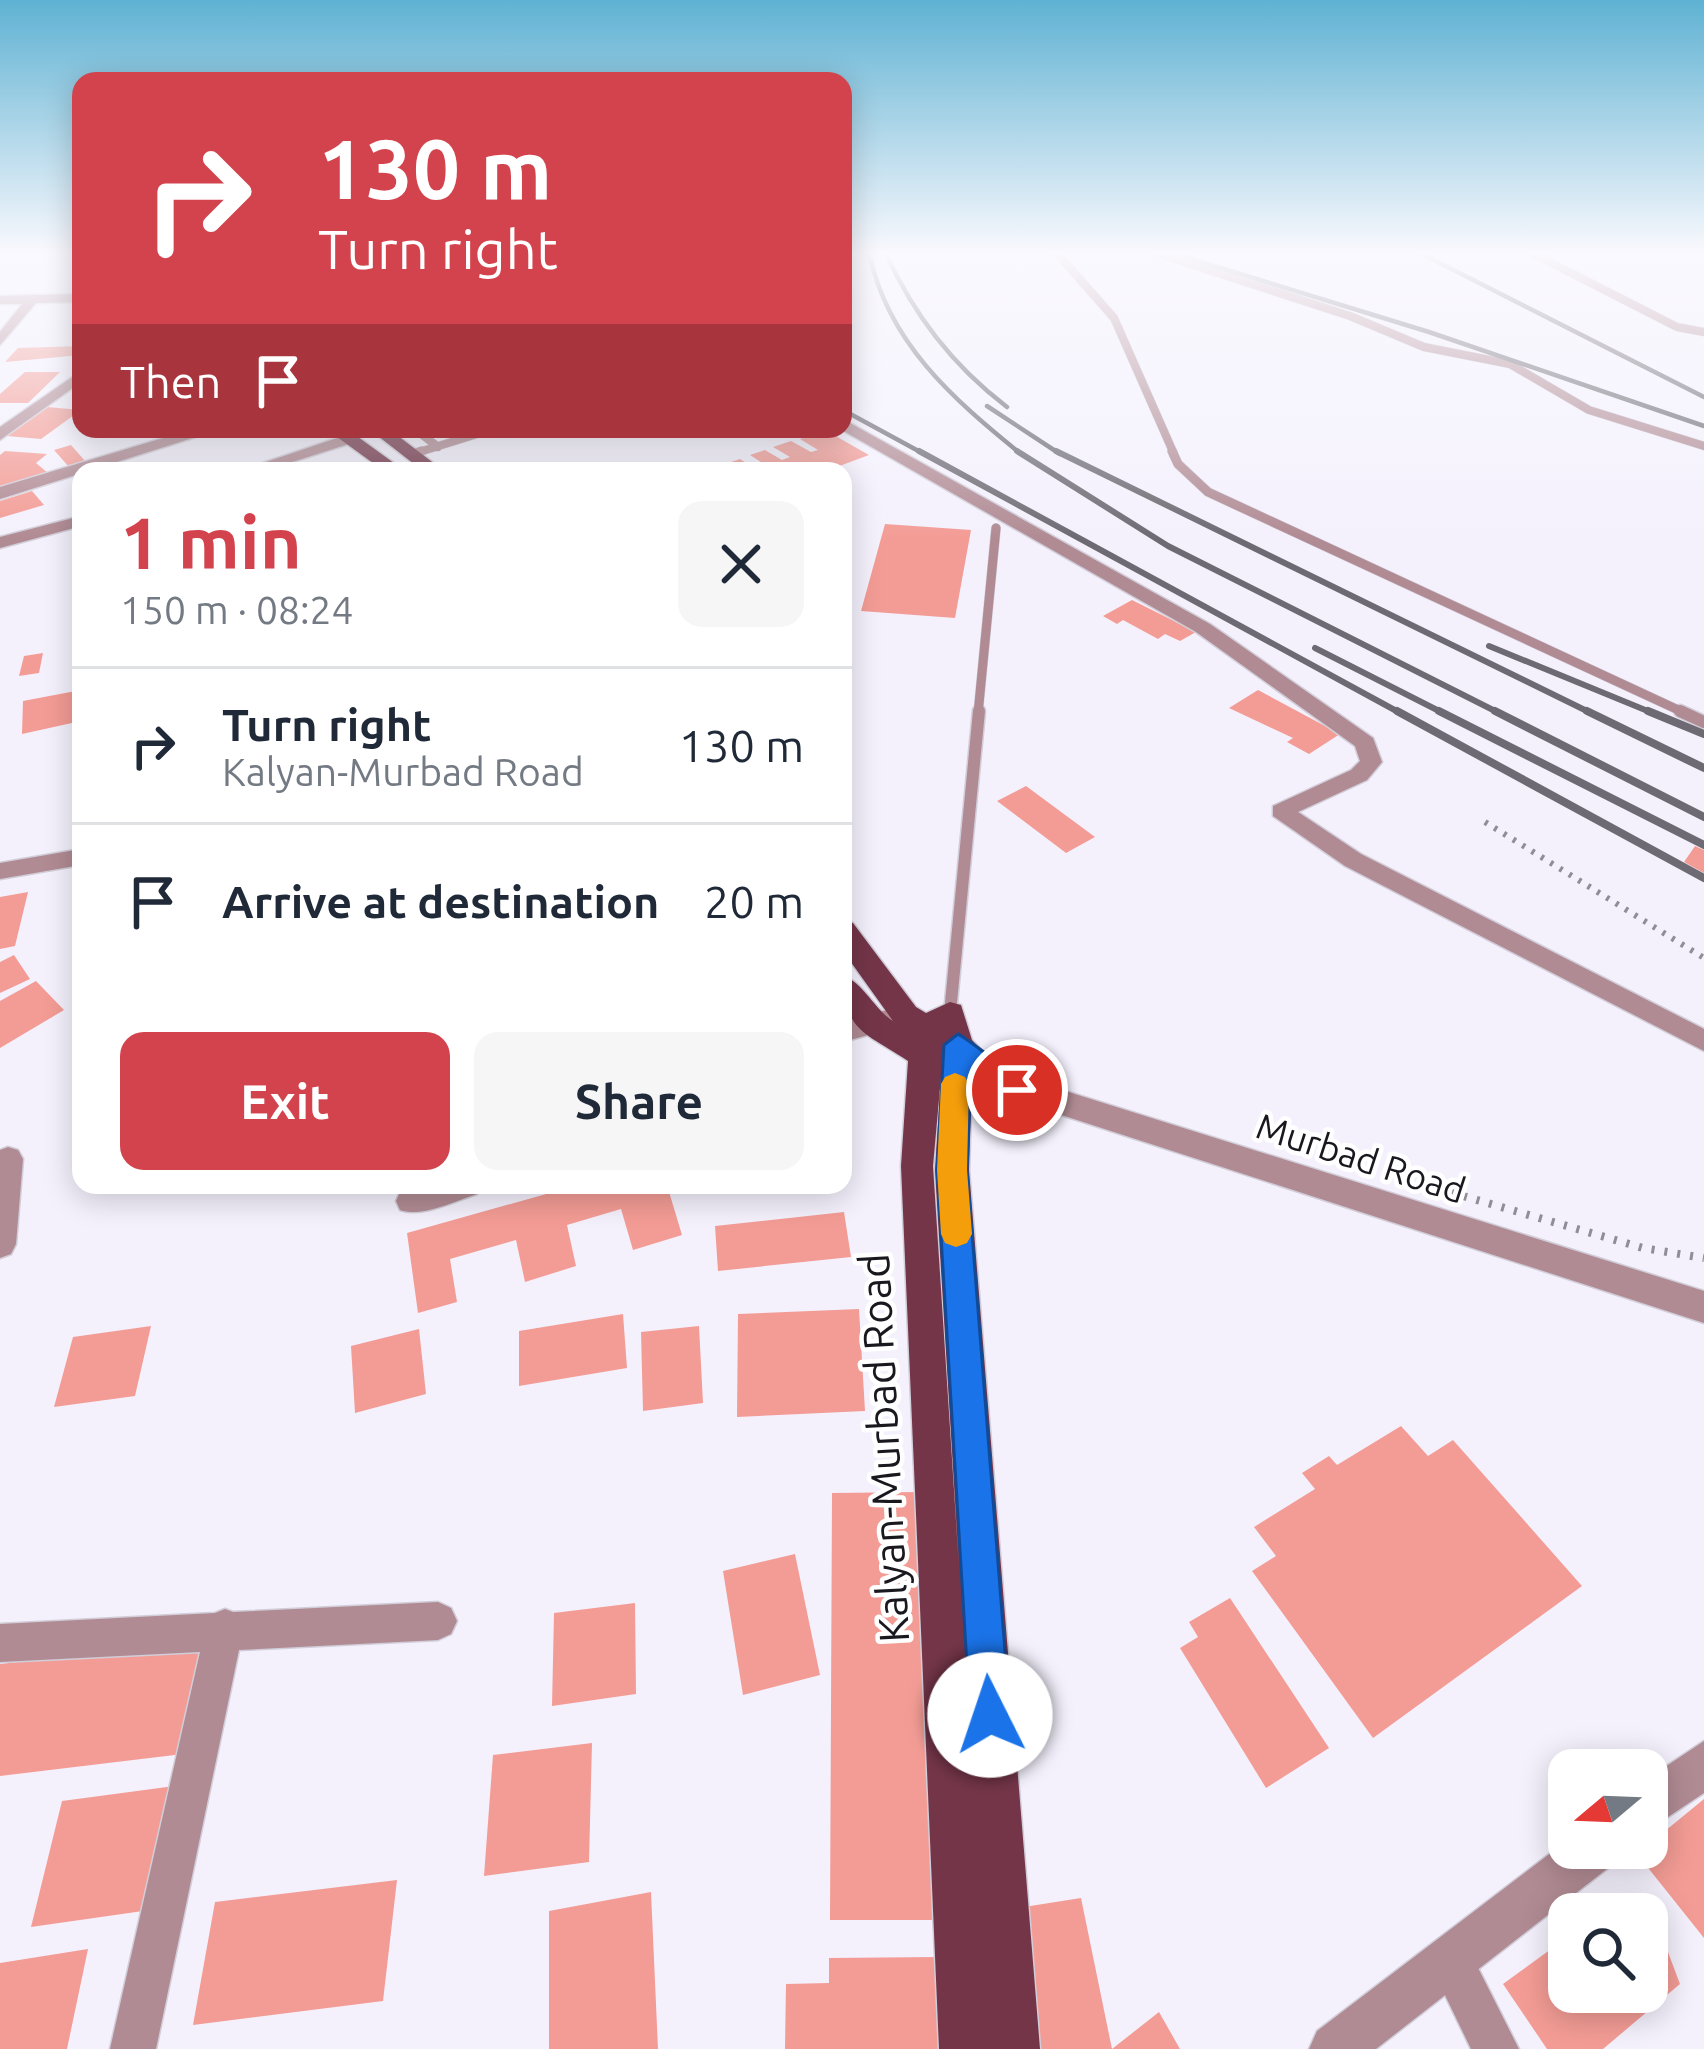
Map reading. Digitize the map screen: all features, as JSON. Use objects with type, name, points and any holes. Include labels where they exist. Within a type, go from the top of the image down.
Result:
[{"type":"main road","points":[[348,438],[383,462]]},
{"type":"main road","points":[[391,438],[423,462]]},
{"type":"main road","points":[[852,940],[945,1045],[952,1170],[940,1264],[971,1759],[965,2049]]},
{"type":"main road","points":[[858,1028],[945,1045]]},
{"type":"main road","points":[[971,1759],[1014,2049]]},
{"type":"street","points":[[0,434],[72,382]]},
{"type":"street","points":[[0,415],[28,414]]},
{"type":"street","points":[[852,429],[1203,628],[1365,743],[1371,762],[1359,776],[1281,811],[1372,870],[1704,1041]]},
{"type":"street","points":[[103,462],[182,438]]},
{"type":"street","points":[[270,462],[332,438]]},
{"type":"street","points":[[0,493],[72,471]]},
{"type":"street","points":[[0,543],[72,523]]},
{"type":"street","points":[[0,871],[72,859]]},
{"type":"street","points":[[858,1028],[945,1045]]},
{"type":"street","name":"Murbad Road","points":[[945,1045],[1704,1307]]},
{"type":"street","points":[[0,1244],[8,1159]]},
{"type":"street","points":[[411,1201],[435,1194]]},
{"type":"street","points":[[0,1643],[225,1628],[438,1621]]},
{"type":"street","points":[[133,2049],[225,1628]]},
{"type":"street","points":[[1668,1792],[1704,1764]]},
{"type":"street","points":[[1335,2049],[1568,1869]]},
{"type":"street","points":[[1450,1960],[1496,2049]]},
{"type":"lane","points":[[1127,348],[1178,464],[1208,492],[1704,722]]},
{"type":"lane","points":[[1427,348],[1510,364],[1589,410],[1704,446]]},
{"type":"lane","points":[[427,438],[438,447]]},
{"type":"lane","points":[[413,454],[466,438]]},
{"type":"lane","points":[[945,1045],[996,528]]},
{"type":"path","points":[[1485,822],[1704,958]]},
{"type":"building","points":[[18,348],[72,348],[72,356],[5,362]]},
{"type":"building","points":[[25,372],[60,372],[28,403],[0,403],[0,394]]},
{"type":"building","points":[[47,407],[72,409],[72,417],[41,439],[7,436]]},
{"type":"building","points":[[839,438],[869,455],[850,462],[761,462],[750,455],[765,450],[782,460],[790,457],[773,447],[791,441],[811,452],[818,450],[800,439]]},
{"type":"building","points":[[71,445],[86,462],[72,462],[69,467],[54,450]]},
{"type":"building","points":[[5,451],[47,454],[36,463],[48,473],[0,488],[0,455]]},
{"type":"building","points":[[32,491],[44,505],[0,518],[0,501]]},
{"type":"building","points":[[885,524],[971,530],[955,618],[861,611]]},
{"type":"building","points":[[1132,600],[1196,632],[1180,641],[1165,634],[1158,639],[1123,620],[1117,624],[1103,616]]},
{"type":"building","points":[[43,653],[39,673],[19,676],[24,656]]},
{"type":"building","points":[[1258,690],[1340,734],[1309,754],[1287,742],[1293,738],[1229,708]]},
{"type":"building","points":[[72,692],[72,723],[22,734],[23,701]]},
{"type":"building","points":[[1026,786],[1095,837],[1066,853],[997,801]]},
{"type":"building","points":[[1695,846],[1704,850],[1704,873],[1684,862]]},
{"type":"building","points":[[28,892],[15,946],[0,949],[0,897]]},
{"type":"building","points":[[14,955],[30,979],[0,993],[0,962]]},
{"type":"building","points":[[36,981],[64,1010],[0,1048],[0,1001]]},
{"type":"building","points":[[546,1194],[670,1194],[682,1235],[633,1250],[621,1209],[567,1225],[576,1266],[525,1282],[516,1240],[450,1259],[457,1302],[418,1313],[407,1233]]},
{"type":"building","points":[[844,1212],[851,1257],[718,1271],[715,1226]]},
{"type":"building","points":[[859,1309],[865,1411],[737,1417],[738,1314]]},
{"type":"building","points":[[623,1314],[627,1368],[519,1386],[519,1331]]},
{"type":"building","points":[[151,1326],[135,1396],[54,1407],[73,1337]]},
{"type":"building","points":[[699,1326],[703,1403],[643,1411],[641,1332]]},
{"type":"building","points":[[419,1329],[426,1394],[355,1413],[351,1346]]},
{"type":"building","points":[[1401,1426],[1428,1456],[1453,1440],[1582,1586],[1373,1738],[1252,1571],[1276,1556],[1254,1527],[1315,1489],[1302,1473],[1329,1456],[1337,1465]]},
{"type":"building","points":[[919,1492],[937,1920],[830,1920],[832,1493]]},
{"type":"building","points":[[795,1554],[820,1675],[743,1695],[723,1571]]},
{"type":"building","points":[[1230,1598],[1329,1748],[1266,1788],[1180,1648],[1198,1637],[1189,1622]]},
{"type":"building","points":[[635,1603],[636,1694],[552,1706],[554,1613]]},
{"type":"building","points":[[207,1640],[183,1754],[0,1776],[0,1664]]},
{"type":"building","points":[[592,1743],[589,1862],[484,1876],[493,1755]]},
{"type":"building","points":[[182,1785],[157,1909],[31,1927],[62,1801]]},
{"type":"building","points":[[1704,1799],[1704,1938],[1649,1869],[1668,1869],[1668,1829]]},
{"type":"building","points":[[397,1880],[383,2001],[193,2025],[215,1902]]},
{"type":"building","points":[[651,1892],[658,2049],[549,2049],[549,1911]]},
{"type":"building","points":[[1081,1898],[1112,2049],[1025,2049],[1011,1909]]},
{"type":"building","points":[[88,1949],[67,2049],[0,2049],[0,1963]]},
{"type":"building","points":[[1548,1951],[1548,2013],[1646,2013],[1603,2049],[1547,2049],[1503,1984]]},
{"type":"building","points":[[1668,1952],[1680,1984],[1668,1994]]},
{"type":"building","points":[[935,1957],[940,2049],[785,2049],[786,1984],[829,1983],[829,1958]]},
{"type":"building","points":[[1159,2012],[1180,2049],[1112,2049]]},
{"type":"railway","points":[[912,348],[948,390],[1019,452]]},
{"type":"railway","points":[[945,348],[1007,407]]},
{"type":"railway","points":[[1475,348],[1704,426]]},
{"type":"railway","points":[[1607,348],[1704,397]]},
{"type":"railway","points":[[987,406],[1060,454]]},
{"type":"railway","points":[[852,415],[924,454]]},
{"type":"railway","points":[[919,451],[1402,714]]},
{"type":"railway","points":[[1056,451],[1593,714]]},
{"type":"railway","points":[[1019,452],[1168,546],[1501,714]]},
{"type":"railway","points":[[1489,646],[1655,714]]},
{"type":"railway","points":[[1315,648],[1445,714]]},
{"type":"railway","points":[[1397,711],[1704,878]]},
{"type":"railway","points":[[1439,711],[1704,845]]},
{"type":"railway","points":[[1495,711],[1704,817]]},
{"type":"railway","points":[[1587,711],[1704,768]]},
{"type":"railway","points":[[1648,711],[1704,734]]},
{"type":"slow traffic","points":[[955,1084],[956,1234]]},
{"type":"route","points":[[990,1715],[952,1170],[958,1045],[995,1081],[1017,1090]]}]
